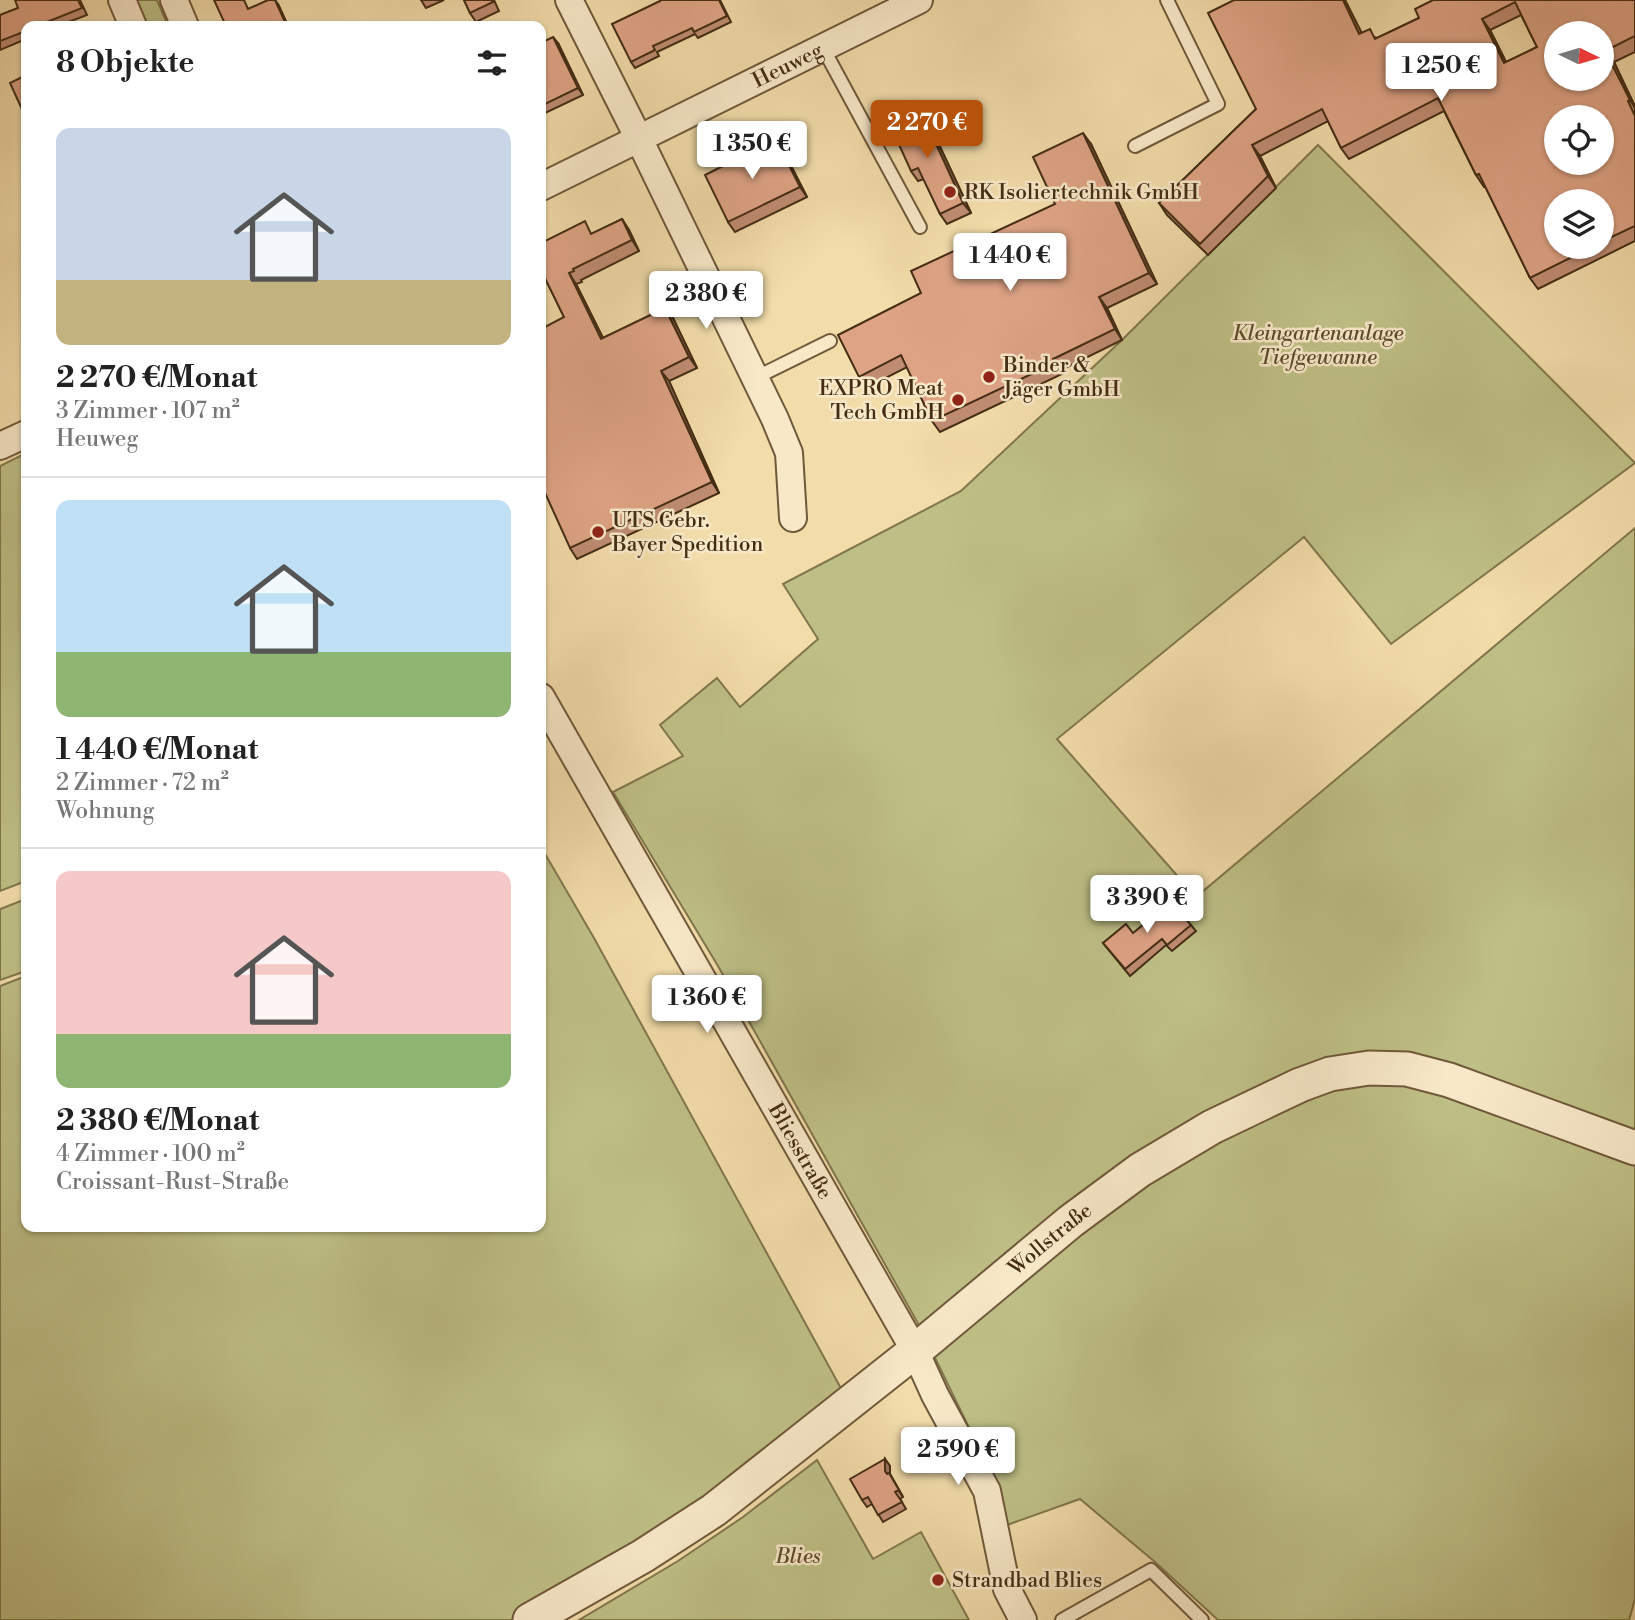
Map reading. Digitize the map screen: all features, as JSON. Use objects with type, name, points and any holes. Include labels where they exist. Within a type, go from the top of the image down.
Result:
[{"type":"street","points":[[122,0],[131,21]]},
{"type":"street","points":[[174,0],[184,21]]},
{"type":"street","points":[[569,0],[639,139],[789,453],[793,518]]},
{"type":"street","name":"Heuweg","points":[[546,185],[919,0]]},
{"type":"street","points":[[0,446],[21,436]]},
{"type":"street","name":"Bliesstraße","points":[[546,706],[915,1351],[935,1395],[987,1491],[1007,1589],[1023,1620]]},
{"type":"street","name":"Wollstraße","points":[[530,1620],[643,1556],[713,1510],[915,1351],[1071,1221],[1140,1170],[1212,1127],[1300,1085],[1330,1074],[1369,1068],[1407,1069],[1449,1080],[1635,1148]]},
{"type":"lane","points":[[1135,146],[1218,104],[1167,0]]},
{"type":"lane","points":[[823,48],[919,228]]},
{"type":"lane","points":[[755,378],[830,341]]},
{"type":"lane","points":[[1062,1620],[1152,1570],[1198,1619]]},
{"type":"green space","points":[[136,0],[157,0],[166,21],[145,21]]},
{"type":"green space","name":"Kleingartenanlage Tiefgewanne","points":[[1318,145],[1635,463],[1391,644],[1304,537],[1057,739],[1196,897],[1635,528],[1635,1599],[1629,1620],[1218,1620],[1080,1499],[1007,1525],[996,1483],[920,1327],[718,966],[613,792],[683,756],[660,725],[717,678],[740,707],[818,639],[783,584],[961,491],[1122,340]]},
{"type":"green space","points":[[21,456],[21,883],[0,891],[0,466]]},
{"type":"green space","points":[[546,856],[843,1392],[711,1496],[511,1620],[0,1620],[0,986],[21,978],[21,1232],[546,1232]]},
{"type":"green space","points":[[21,901],[21,973],[0,980],[0,909]]},
{"type":"green space","name":"Blies","points":[[817,1460],[873,1559],[921,1532],[969,1620],[579,1620],[678,1561],[743,1517]]},
{"type":"building","points":[[15,0],[78,0],[82,8],[50,21],[21,21],[21,33],[0,41],[0,15],[18,8]]},
{"type":"building","points":[[214,0],[244,0],[248,9],[268,0],[275,0],[285,21],[224,21]]},
{"type":"building","points":[[464,0],[492,0],[493,2],[470,13]]},
{"type":"building","points":[[660,0],[719,0],[727,16],[694,32],[692,28],[653,46],[655,50],[631,62],[612,24]]},
{"type":"building","points":[[1234,0],[1343,0],[1359,34],[1370,29],[1375,39],[1419,18],[1415,9],[1433,0],[1635,0],[1635,36],[1614,46],[1614,21],[1544,21],[1544,91],[1614,91],[1614,69],[1635,116],[1635,226],[1614,236],[1614,189],[1544,189],[1544,259],[1568,259],[1530,278],[1438,98],[1341,148],[1322,109],[1252,145],[1268,176],[1200,244],[1159,203],[1256,109],[1208,13]],"holes":[[[1515,2],[1537,47],[1504,63],[1482,19]]]},
{"type":"building","points":[[553,37],[578,88],[546,104],[546,40]]},
{"type":"building","points":[[21,78],[21,107],[10,83]]},
{"type":"building","points":[[921,111],[963,203],[940,214],[918,168],[911,171],[890,125]]},
{"type":"building","points":[[1083,133],[1149,273],[1099,297],[1115,329],[1053,359],[1055,363],[932,421],[901,355],[859,377],[838,335],[921,293],[911,271],[1055,204],[1033,157]]},
{"type":"building","points":[[777,142],[800,187],[728,222],[705,175],[731,162],[735,148],[750,154]]},
{"type":"building","points":[[622,219],[632,240],[569,273],[601,339],[665,308],[689,357],[661,371],[712,482],[570,548],[546,495],[546,326],[564,317],[546,280],[546,240],[585,221],[591,234]]},
{"type":"building","points":[[1171,902],[1191,925],[1167,945],[1162,939],[1125,969],[1103,943],[1126,924],[1133,933]]},
{"type":"building","points":[[885,1459],[885,1471],[899,1490],[895,1492],[902,1502],[878,1515],[868,1497],[862,1500],[850,1479]]},
{"type":"place","name":"RK Isoliertechnik GmbH","points":[[950,192]]},
{"type":"place","name":"Binder & Jäger GmbH","points":[[989,377]]},
{"type":"place","name":"EXPRO Meat Tech GmbH","points":[[958,400]]},
{"type":"place","name":"UTS Gebr. Bayer Spedition","points":[[598,532]]},
{"type":"place","name":"Strandbad Blies","points":[[938,1580]]}]
